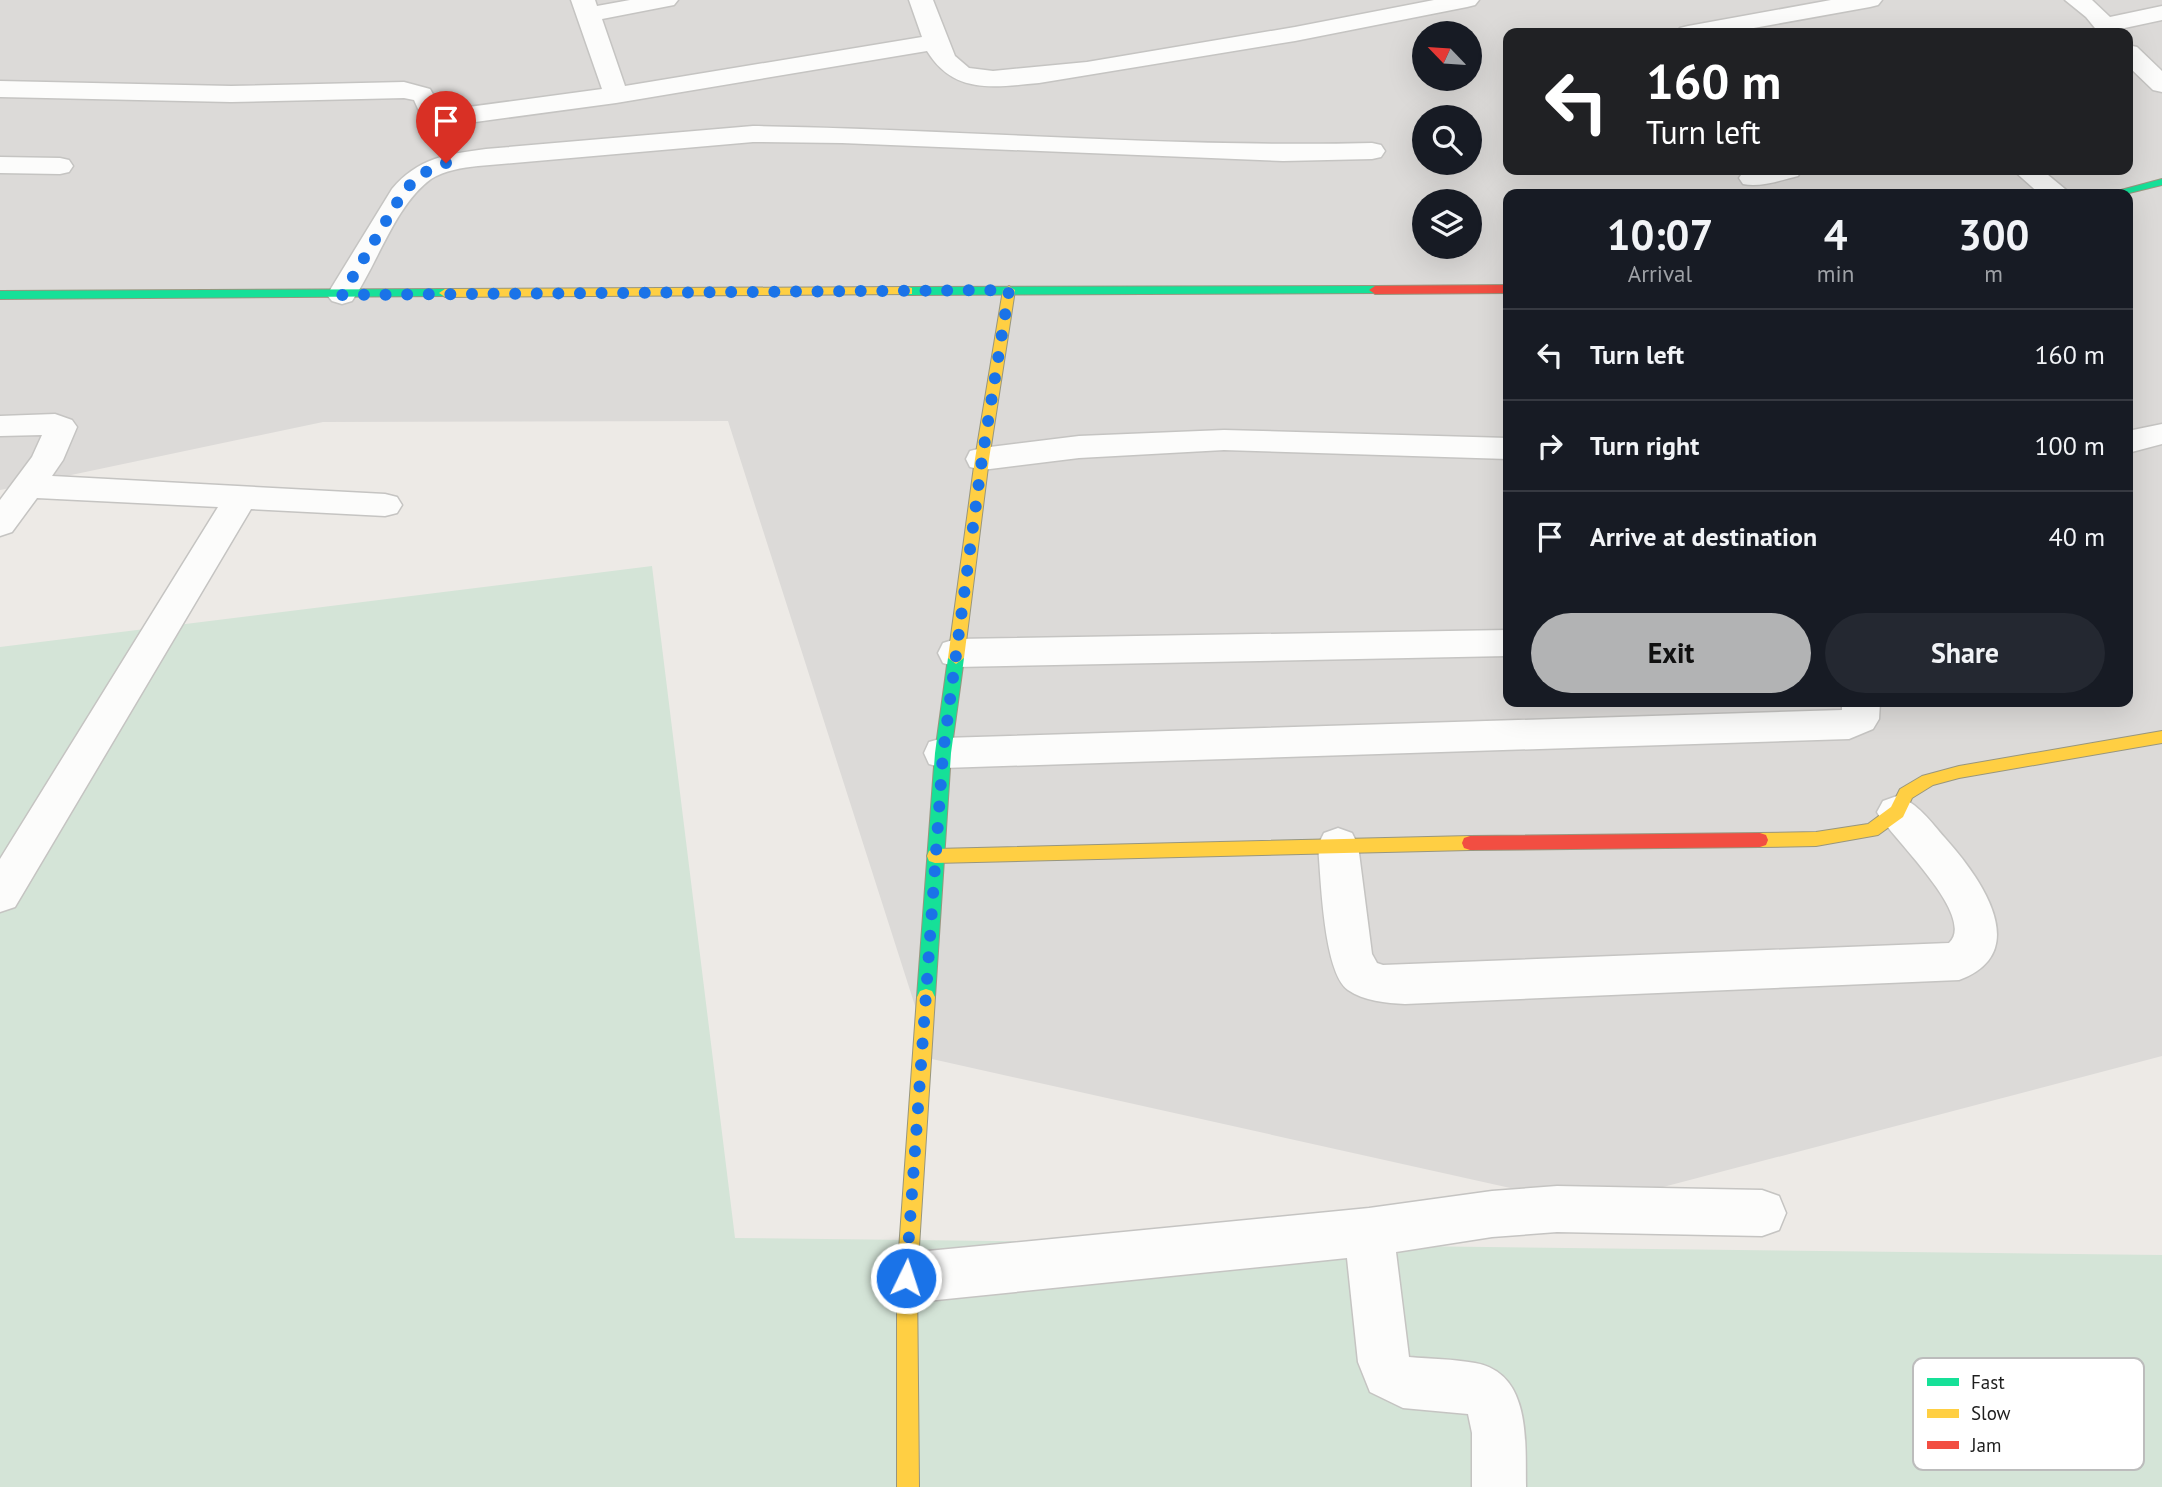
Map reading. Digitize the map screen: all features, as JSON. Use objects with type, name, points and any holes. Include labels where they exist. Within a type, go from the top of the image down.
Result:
[{"type":"street","points":[[616,95],[586,8],[666,0]]},
{"type":"street","points":[[921,0],[936,41],[948,64],[960,73],[978,78],[1079,70],[1263,41],[1467,0]]},
{"type":"street","points":[[1716,28],[1870,0]]},
{"type":"street","points":[[2077,0],[2094,12],[2107,28]]},
{"type":"street","points":[[1812,11],[1832,26]]},
{"type":"street","points":[[2111,28],[2162,13]]},
{"type":"street","points":[[0,89],[231,94],[404,90],[427,97],[432,115],[446,118],[616,95],[936,41]]},
{"type":"street","points":[[2133,57],[2160,82]]},
{"type":"street","points":[[2133,86],[2160,82]]},
{"type":"street","points":[[342,295],[404,191],[421,174],[446,163],[486,157],[753,134],[842,135],[1283,153],[1372,151]]},
{"type":"street","points":[[0,165],[60,166]]},
{"type":"street","points":[[1752,178],[1766,175]]},
{"type":"street","points":[[2032,175],[2051,189]]},
{"type":"street","points":[[2133,189],[2162,182]]},
{"type":"street","points":[[0,295],[1503,289]]},
{"type":"street","points":[[908,1487],[906,1278],[934,856],[943,753],[956,653],[982,459],[1009,290]]},
{"type":"street","points":[[0,426],[55,424],[61,427],[56,444],[0,524]]},
{"type":"street","points":[[2133,441],[2162,434]]},
{"type":"street","points":[[982,459],[1079,447],[1224,440],[1503,449]]},
{"type":"street","points":[[29,486],[385,505]]},
{"type":"street","points":[[0,895],[242,498]]},
{"type":"street","points":[[956,653],[1503,643]]},
{"type":"street","points":[[943,753],[1849,724],[1860,719],[1861,707]]},
{"type":"street","points":[[934,856],[1338,845],[1816,839],[1872,830],[1897,813],[1906,793],[1928,780],[1959,772],[2162,737]]},
{"type":"street","points":[[1338,845],[1351,960],[1362,976],[1381,984],[1419,985],[1959,961],[1974,945],[1978,924],[1966,895],[1897,813]]},
{"type":"street","points":[[906,1278],[1369,1232],[1492,1214],[1557,1209],[1762,1213]]},
{"type":"street","points":[[1369,1232],[1384,1362],[1388,1374],[1404,1382],[1477,1389],[1485,1394],[1493,1404],[1497,1418],[1499,1487]]},
{"type":"shaded area","points":[[0,0],[2162,0],[2162,1056],[1591,1206],[932,1059],[728,421],[323,422],[0,490]]},
{"type":"green space","points":[[652,566],[735,1238],[2162,1255],[2162,1487],[0,1487],[0,647]]},
{"type":"traffic: fast","points":[[2133,189],[2162,182]]},
{"type":"traffic: fast","points":[[908,291],[1375,290]]},
{"type":"traffic: fast","points":[[0,295],[445,293]]},
{"type":"traffic: fast","points":[[926,997],[943,753],[956,658]]},
{"type":"traffic: slow","points":[[956,658],[982,459],[1009,290]]},
{"type":"traffic: slow","points":[[445,293],[908,291]]},
{"type":"traffic: slow","points":[[1760,840],[1816,839],[1872,830],[1897,812],[1906,794],[1928,780],[1959,772],[2162,737]]},
{"type":"traffic: slow","points":[[935,856],[1470,843]]},
{"type":"traffic: slow","points":[[908,1487],[907,1278],[926,997]]},
{"type":"traffic: jam","points":[[1375,290],[1503,289]]},
{"type":"traffic: jam","points":[[1470,843],[1760,840]]},
{"type":"route","points":[[446,163],[421,174],[404,191],[342,295],[1009,290],[982,459],[943,753],[906,1278]]}]
